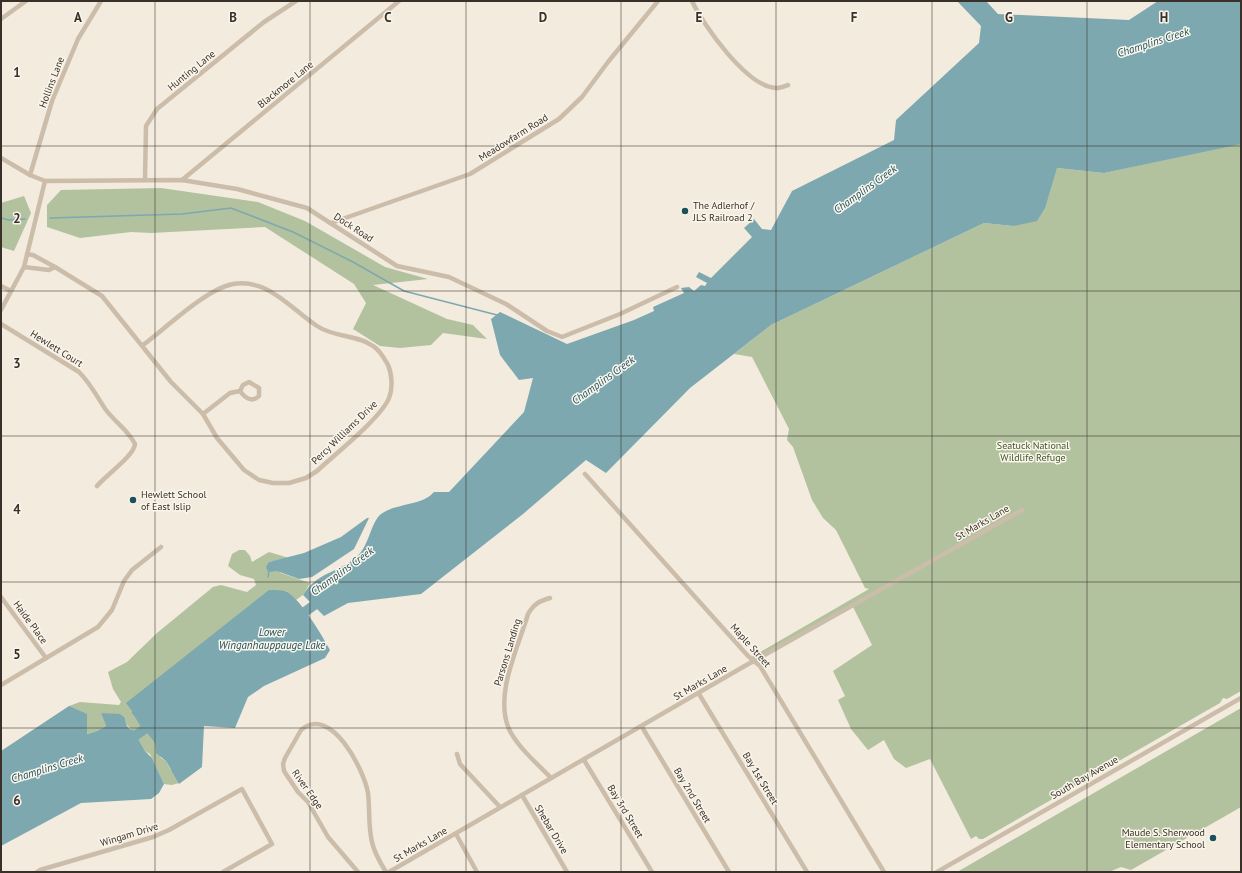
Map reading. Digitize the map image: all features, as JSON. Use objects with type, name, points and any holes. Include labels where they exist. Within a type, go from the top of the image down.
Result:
[{"type":"street","points":[[1,19],[26,1]]},
{"type":"street","name":"Hollins Lane","points":[[30,175],[52,101],[78,39],[101,1]]},
{"type":"street","name":"Hunting Lane","points":[[145,180],[146,126],[157,109],[264,22],[296,1]]},
{"type":"street","name":"Blackmore Lane","points":[[182,180],[399,1]]},
{"type":"street","name":"Meadowfarm Road","points":[[331,223],[470,174],[559,119],[582,97],[608,62],[658,1]]},
{"type":"street","points":[[692,1],[713,36],[738,65],[770,87],[777,88],[788,85]]},
{"type":"street","name":"Dock Road","points":[[1,158],[30,175],[45,181],[182,180],[237,189],[307,208],[397,266],[449,278],[506,304],[547,332],[562,338],[614,317],[677,287]]},
{"type":"street","points":[[1,310],[24,267],[45,181]]},
{"type":"street","name":"Percy Williams Drive","points":[[27,254],[33,255],[55,267],[102,296],[143,345],[171,382],[203,414],[217,438],[244,470],[259,480],[273,483],[289,483],[306,478],[317,471],[381,411],[390,397],[392,382],[389,368],[383,356],[375,347],[363,340],[327,332],[268,290],[250,284],[232,284],[203,298],[143,345]]},
{"type":"street","points":[[24,267],[49,270],[55,267]]},
{"type":"street","points":[[1,286],[11,291]]},
{"type":"street","name":"Hewlett Court","points":[[1,324],[79,372],[93,388],[106,409],[126,431],[135,444],[132,452],[97,486]]},
{"type":"street","points":[[203,414],[230,394],[240,391],[243,385],[249,382],[253,383],[259,388],[259,396],[254,400],[249,399],[240,391]]},
{"type":"street","name":"Maple Street","points":[[585,474],[760,666],[884,872]]},
{"type":"street","name":"St Marks Lane","points":[[387,872],[1022,510]]},
{"type":"street","points":[[1,685],[98,628],[112,610],[124,581],[132,570],[161,548]]},
{"type":"street","name":"Haide Place","points":[[1,597],[46,658]]},
{"type":"street","name":"Parsons Landing","points":[[550,598],[540,600],[534,605],[528,614],[503,700],[504,715],[510,730],[517,741],[551,778]]},
{"type":"street","name":"Bay 1st Street","points":[[699,694],[807,872]]},
{"type":"street","name":"South Bay Avenue","points":[[937,872],[1241,698]]},
{"type":"street","name":"River Edge","points":[[358,872],[328,837],[308,802],[298,792],[284,771],[283,764],[285,758],[300,730],[304,727],[320,724],[333,731],[345,745],[359,769],[368,792],[372,843],[387,872]]},
{"type":"street","name":"Bay 2nd Street","points":[[642,727],[729,872]]},
{"type":"street","points":[[457,754],[460,764],[500,807]]},
{"type":"street","name":"Bay 3rd Street","points":[[584,760],[652,872]]},
{"type":"street","name":"Wingam Drive","points":[[37,872],[153,838],[242,789],[272,844],[223,872]]},
{"type":"street","name":"Shebar Drive","points":[[522,795],[567,872]]},
{"type":"street","points":[[456,834],[477,872]]},
{"type":"green space","name":"Seatuck National Wildlife Refuge","points":[[1241,143],[1241,691],[1227,699],[1223,698],[1220,703],[983,839],[979,839],[976,836],[971,839],[930,759],[906,768],[894,759],[884,740],[868,750],[851,729],[838,700],[845,696],[833,671],[872,645],[853,607],[757,660],[750,658],[869,589],[865,588],[836,530],[823,518],[812,500],[793,447],[787,440],[789,429],[752,357],[734,354],[771,325],[984,223],[1013,226],[1055,173],[1057,168],[1104,173]]},
{"type":"green space","points":[[161,188],[258,202],[305,221],[385,267],[428,279],[373,285],[447,319],[473,325],[487,339],[443,333],[431,345],[400,348],[380,346],[353,329],[366,303],[354,284],[265,227],[151,233],[131,232],[80,238],[47,227],[47,205],[61,190]]},
{"type":"green space","points":[[24,196],[31,213],[14,251],[1,247],[1,203]]},
{"type":"green space","points":[[239,550],[245,550],[250,556],[252,562],[269,552],[289,558],[269,562],[281,573],[310,583],[303,595],[296,600],[286,591],[132,711],[132,714],[137,718],[144,730],[152,737],[161,758],[166,761],[170,769],[174,772],[179,783],[172,785],[164,784],[150,754],[145,751],[134,732],[126,724],[125,718],[101,713],[106,726],[97,731],[86,734],[69,706],[80,702],[119,705],[121,702],[113,689],[108,672],[127,662],[157,633],[213,587],[221,585],[247,592],[256,585],[254,579],[240,575],[228,566],[232,554]]},
{"type":"green space","points":[[1241,708],[1241,807],[1131,870],[1121,867],[1109,872],[957,872]]},
{"type":"water","points":[[957,1],[986,1],[998,14],[1129,20],[1158,1],[1241,1],[1241,144],[1104,173],[1057,168],[1045,208],[1037,221],[1013,226],[984,223],[771,325],[690,388],[606,473],[586,460],[523,514],[421,594],[348,603],[324,616],[303,595],[316,580],[347,564],[361,552],[375,521],[381,514],[387,510],[423,500],[434,492],[449,492],[524,412],[533,378],[519,380],[500,355],[491,319],[500,312],[567,344],[634,320],[654,311],[653,307],[684,293],[681,288],[689,287],[694,291],[701,285],[705,286],[707,283],[696,277],[699,272],[711,278],[752,237],[744,228],[754,219],[762,229],[771,230],[792,191],[894,140],[896,120],[979,43],[981,26]]},
{"type":"water","points":[[369,518],[354,549],[312,577],[299,579],[277,571],[268,572],[266,567],[269,562],[304,553],[341,537]]},
{"type":"water","name":"Lower Winganhauppauge Lake","points":[[269,590],[285,591],[291,594],[304,608],[330,650],[325,658],[264,686],[248,697],[235,728],[204,726],[202,767],[179,784],[166,761],[156,753],[154,742],[132,714],[132,711],[126,703]]},
{"type":"water","points":[[69,706],[87,714],[87,734],[106,726],[101,713],[120,714],[125,718],[128,727],[133,730],[145,751],[152,758],[164,784],[159,793],[151,799],[81,803],[1,846],[1,751]]},
{"type":"waterway","points":[[50,218],[182,214],[231,208],[293,232],[353,262],[404,291],[497,315]]},
{"type":"waterway","points":[[1,218],[9,220],[25,219]]},
{"type":"waterway","points":[[268,577],[269,571]]},
{"type":"waterway","name":"Champlins Creek","points":[[295,619],[324,598]]},
{"type":"waterway","name":"Champlins Creek","points":[[124,744],[153,723]]},
{"type":"place","name":"The Adlerhof / JLS Railroad 2","points":[[685,211]]},
{"type":"place","name":"Hewlett School of East Islip","points":[[133,500]]},
{"type":"place","name":"Maude S. Sherwood Elementary School","points":[[1213,838]]}]
